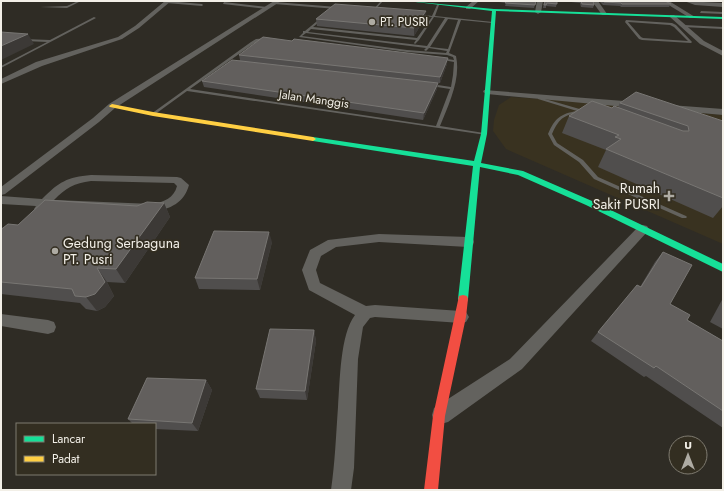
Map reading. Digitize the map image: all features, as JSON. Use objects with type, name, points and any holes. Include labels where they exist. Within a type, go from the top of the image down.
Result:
[{"type":"street","points":[[409,1],[494,10],[604,14],[623,18],[721,16]]},
{"type":"street","points":[[468,8],[476,1]]},
{"type":"street","points":[[538,12],[540,1]]},
{"type":"street","points":[[595,1],[604,14]]},
{"type":"street","points":[[665,1],[692,17]]},
{"type":"street","points":[[687,1],[723,5]]},
{"type":"street","points":[[1,82],[39,64],[120,38],[137,27],[168,2]]},
{"type":"street","points":[[1,192],[96,120],[112,106],[267,8],[279,2]]},
{"type":"street","points":[[96,120],[123,107],[183,65],[279,2]]},
{"type":"street","points":[[431,490],[439,416],[461,318],[477,164],[484,134],[494,10]]},
{"type":"street","points":[[672,16],[707,47],[723,54]]},
{"type":"street","points":[[487,92],[644,105]]},
{"type":"street","points":[[112,106],[153,114],[477,164],[520,173],[589,203],[723,268]]},
{"type":"street","points":[[660,107],[723,112]]},
{"type":"street","points":[[1,200],[45,203],[153,208],[172,203],[183,185],[176,180],[78,179],[64,183],[45,203],[30,218]]},
{"type":"street","points":[[439,416],[516,364],[643,229]]},
{"type":"street","points":[[461,318],[374,311],[365,313],[314,286],[309,270],[315,253],[333,243],[379,238],[468,242]]},
{"type":"street","points":[[341,490],[344,468],[350,359],[356,325],[365,313]]},
{"type":"street","points":[[1,320],[48,327]]},
{"type":"lane","points":[[41,7],[67,7],[80,1]]},
{"type":"lane","points":[[372,11],[382,1]]},
{"type":"lane","points":[[168,2],[202,5]]},
{"type":"lane","points":[[279,2],[342,8]]},
{"type":"lane","points":[[224,3],[267,8]]},
{"type":"lane","points":[[407,51],[418,39],[438,5]]},
{"type":"lane","points":[[330,12],[335,8]]},
{"type":"lane","points":[[364,10],[379,12]]},
{"type":"lane","points":[[701,12],[721,16],[723,13]]},
{"type":"lane","points":[[417,15],[492,22]]},
{"type":"lane","points":[[325,16],[299,37],[407,51],[448,54],[455,58],[453,88],[438,127]]},
{"type":"lane","points":[[1,67],[95,18]]},
{"type":"lane","points":[[425,52],[447,18]]},
{"type":"lane","points":[[623,18],[671,24],[692,42],[640,38],[623,18]]},
{"type":"lane","points":[[448,54],[460,19]]},
{"type":"lane","points":[[684,26],[723,28]]},
{"type":"lane","points":[[310,28],[418,39]]},
{"type":"lane","points":[[304,32],[449,50]]},
{"type":"lane","points":[[22,40],[51,41]]},
{"type":"lane","points":[[153,114],[257,40],[275,40]]},
{"type":"lane","points":[[359,49],[428,57]]},
{"type":"lane","points":[[436,58],[456,61]]},
{"type":"lane","points":[[225,62],[233,63]]},
{"type":"lane","points":[[429,85],[453,88]]},
{"type":"lane","name":"Jalan Manggis","points":[[186,90],[484,134]]},
{"type":"lane","points":[[534,96],[590,112]]},
{"type":"lane","points":[[602,107],[612,103]]},
{"type":"lane","points":[[583,111],[566,114],[556,120],[550,134],[552,142],[560,149],[582,162],[586,169],[596,178],[684,217]]},
{"type":"shaded area","name":"Rumah Sakit PUSRI","points":[[511,97],[589,102],[723,115],[723,244],[506,149],[493,131],[494,120],[499,105]]},
{"type":"building","points":[[507,1],[536,1],[535,5],[505,3]]},
{"type":"building","points":[[545,1],[557,1],[557,4],[547,3],[544,5]]},
{"type":"building","points":[[581,1],[593,1],[594,5],[582,4]]},
{"type":"building","points":[[603,1],[665,1],[671,4],[622,4]]},
{"type":"building","points":[[335,4],[426,11],[414,28],[316,19]]},
{"type":"building","points":[[1,32],[28,34],[1,46]]},
{"type":"building","points":[[263,37],[292,41],[294,39],[448,58],[440,77],[239,55]]},
{"type":"building","points":[[232,60],[438,83],[424,113],[202,81]]},
{"type":"building","points":[[636,92],[723,121],[723,198],[606,149],[621,139],[615,137],[619,135],[569,116],[592,101],[612,108],[614,106],[683,131],[689,131],[688,126],[620,103]]},
{"type":"building","points":[[45,200],[137,206],[147,202],[164,203],[116,269],[97,268],[105,282],[95,294],[86,297],[75,296],[72,289],[1,282],[1,229],[8,224],[18,225]]},
{"type":"building","points":[[214,231],[269,232],[257,279],[195,278]]},
{"type":"building","points":[[663,252],[692,265],[670,304],[690,315],[687,320],[723,341],[723,411],[656,366],[654,368],[598,332],[637,285],[641,287]]},
{"type":"building","points":[[270,329],[314,330],[305,391],[256,389]]},
{"type":"building","points":[[147,378],[206,380],[192,423],[128,419]]},
{"type":"traffic: fast","points":[[409,1],[494,10],[723,18]]},
{"type":"traffic: fast","points":[[313,139],[477,164],[484,134],[494,10]]},
{"type":"traffic: fast","points":[[463,299],[477,164],[520,173],[589,203],[723,268]]},
{"type":"traffic: slow","points":[[112,106],[153,114],[313,139]]},
{"type":"traffic: jam","points":[[431,490],[439,416],[461,317],[463,299]]},
{"type":"place","name":"PT. PUSRI","points":[[372,22]]},
{"type":"place","name":"Rumah Sakit PUSRI","points":[[669,196]]},
{"type":"place","name":"Gedung Serbaguna PT. Pusri","points":[[55,251]]}]
